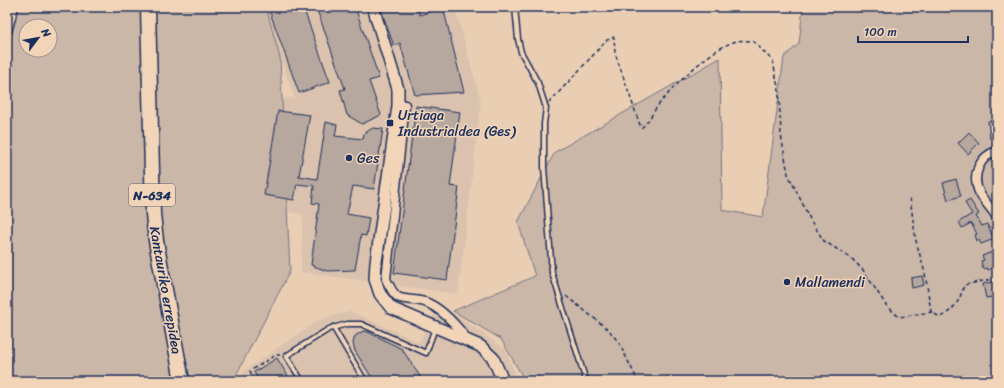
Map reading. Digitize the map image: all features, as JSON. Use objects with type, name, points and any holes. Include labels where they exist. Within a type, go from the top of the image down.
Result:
[{"type":"highway","name":"Kantauriko errepidea","points":[[148,7],[156,241],[182,381]]},
{"type":"street","points":[[7,32],[14,7]]},
{"type":"street","points":[[373,7],[398,89],[398,106],[375,280],[380,294],[391,308],[480,346],[493,358],[503,381]]},
{"type":"street","points":[[398,106],[405,105],[386,279],[392,292],[403,300],[426,302],[451,319],[468,340]]},
{"type":"street","points":[[997,151],[989,154],[979,165],[976,181],[979,193],[997,218]]},
{"type":"lane","points":[[515,7],[518,39],[522,52],[538,83],[546,108],[544,124],[546,205],[551,259],[557,289],[575,340],[586,381]]},
{"type":"lane","points":[[302,381],[286,356],[333,327],[347,324],[361,324],[426,353],[436,326]]},
{"type":"lane","points":[[333,327],[365,381]]},
{"type":"path","points":[[546,108],[607,40],[614,37],[615,53],[641,128],[646,124],[660,103],[689,72],[715,52],[737,41],[753,41],[773,61],[779,93],[781,135],[788,174],[811,221],[824,241],[851,258],[863,270],[886,305],[899,317],[931,312],[940,316],[949,312],[958,303],[964,285],[997,278]]},
{"type":"path","points":[[910,198],[916,241],[925,270],[931,312]]},
{"type":"path","points":[[557,289],[609,330],[619,343],[638,381]]},
{"type":"path","points":[[254,381],[250,371],[276,355],[286,356]]},
{"type":"shaded area","points":[[7,7],[266,7],[280,58],[290,271],[233,381],[7,381]]},
{"type":"shaded area","points":[[262,7],[455,7],[481,102],[458,294],[301,272],[303,215],[257,204],[273,97],[295,99]]},
{"type":"shaded area","points":[[803,7],[997,7],[997,381],[525,381],[501,339],[453,311],[535,276],[518,222],[555,152],[720,58],[722,210],[763,217],[784,57],[799,44]]},
{"type":"shaded area","points":[[439,303],[505,349],[518,381],[241,381],[243,372],[319,320],[350,311],[419,342]]},
{"type":"building","points":[[268,7],[303,7],[330,82],[299,93]]},
{"type":"building","points":[[316,7],[355,7],[379,78],[369,81],[381,115],[362,124],[347,115],[340,90],[345,89]]},
{"type":"building","points":[[380,7],[417,7],[420,15],[443,7],[464,92],[415,95],[400,43],[394,46]]},
{"type":"building","points":[[416,106],[460,112],[450,186],[459,187],[447,280],[394,273]]},
{"type":"building","name":"Ges","points":[[278,111],[310,115],[299,176],[317,179],[326,122],[337,125],[335,136],[363,139],[364,133],[373,128],[383,129],[374,189],[353,186],[347,214],[369,218],[366,236],[361,235],[355,270],[327,271],[311,265],[319,204],[312,203],[314,186],[297,184],[294,200],[264,195]]},
{"type":"building","points":[[997,120],[997,138],[990,139],[988,121]]},
{"type":"building","points":[[969,132],[979,143],[968,154],[958,143]]},
{"type":"building","points":[[956,179],[961,196],[948,200],[943,183]]},
{"type":"building","points":[[970,200],[979,214],[976,216],[982,226],[987,224],[994,239],[981,244],[979,240],[977,241],[975,235],[977,234],[971,223],[962,228],[959,222],[972,214],[965,203]]},
{"type":"building","points":[[995,251],[997,266],[988,270],[987,268],[983,269],[981,261],[984,260],[982,256]]},
{"type":"building","points":[[922,276],[924,285],[912,288],[911,278]]},
{"type":"building","points":[[993,282],[997,284],[997,296],[986,298],[983,284]]},
{"type":"building","points":[[363,331],[402,349],[423,381],[374,381],[355,351],[353,343],[355,336]]},
{"type":"building","points":[[277,358],[291,381],[259,381],[254,372]]},
{"type":"place","name":"Urtiaga Industrialdea (Ges)","points":[[390,123]]},
{"type":"place","name":"Ges","points":[[349,158]]},
{"type":"place","name":"Mallamendi","points":[[787,282]]}]
